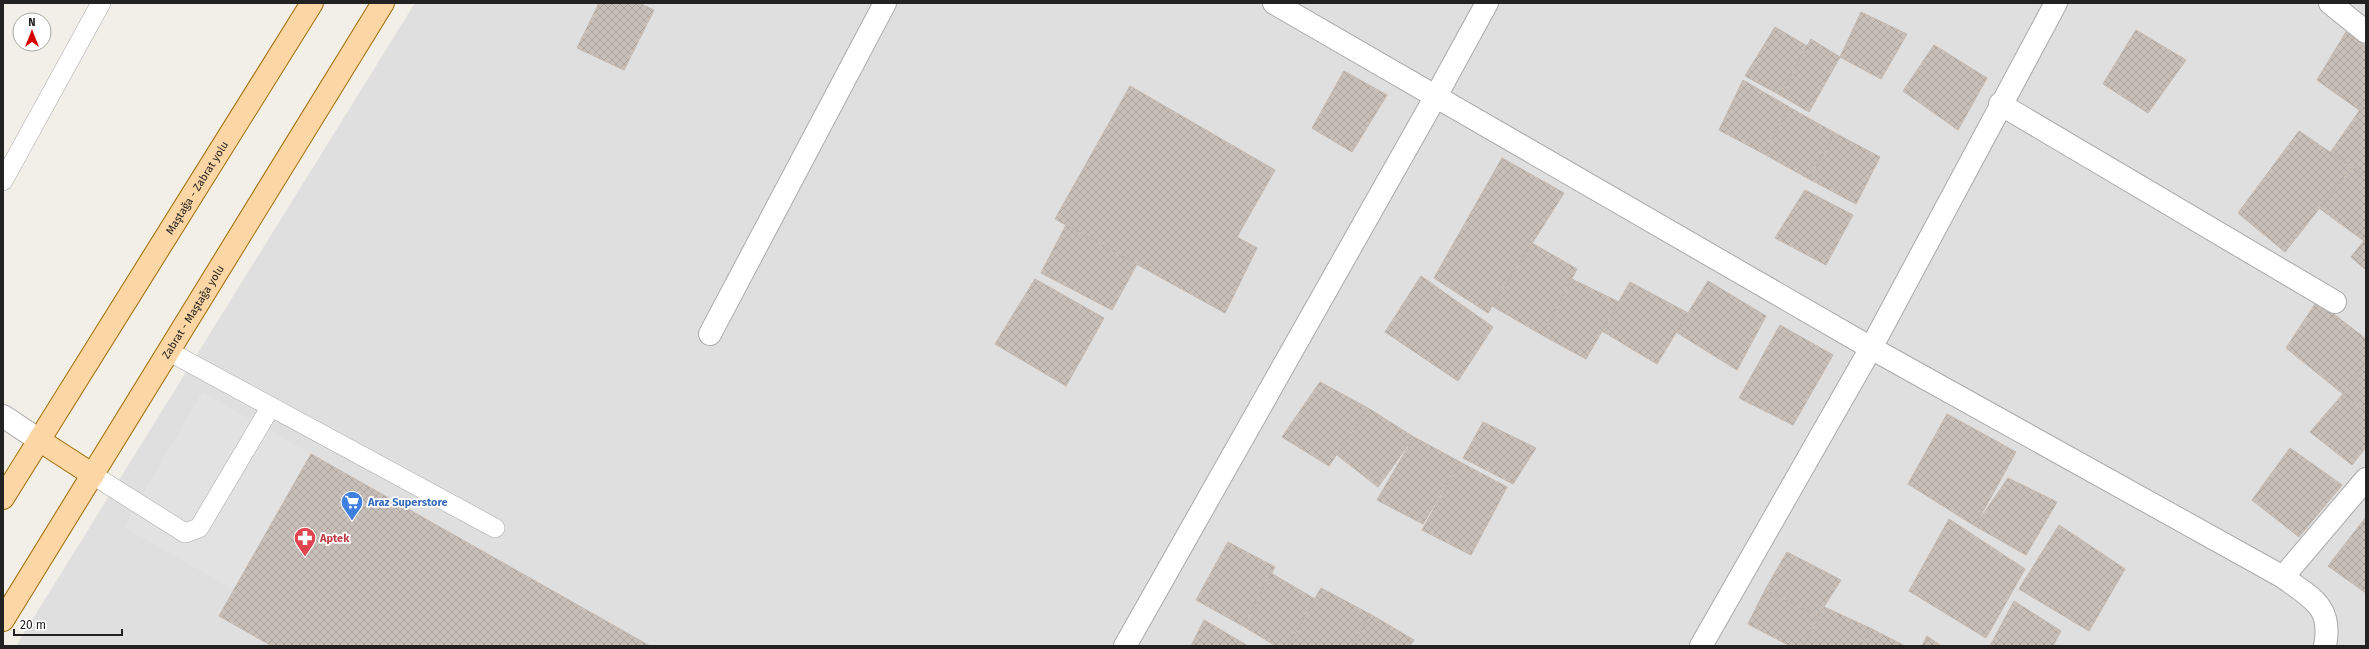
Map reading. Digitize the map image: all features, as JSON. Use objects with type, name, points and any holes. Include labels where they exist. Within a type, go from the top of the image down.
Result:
[{"type":"main road","name":"Maştağa - Zabrat yolu","points":[[3,498],[312,3]]},
{"type":"main road","name":"Zabrat - Maştağa yolu","points":[[3,620],[94,475],[168,351],[383,3]]},
{"type":"main road","points":[[39,440],[94,475]]},
{"type":"street","points":[[710,334],[885,3]]},
{"type":"street","points":[[1274,3],[1871,348],[2283,577],[2320,604],[2328,632],[2325,646]]},
{"type":"street","points":[[1125,646],[1487,3]]},
{"type":"street","points":[[1701,646],[1871,348],[2000,104],[2056,3]]},
{"type":"street","points":[[2330,3],[2366,32]]},
{"type":"street","points":[[2000,104],[2335,302]]},
{"type":"street","points":[[3,416],[39,440]]},
{"type":"street","points":[[2283,577],[2366,479]]},
{"type":"lane","points":[[3,181],[101,3]]},
{"type":"lane","points":[[168,351],[270,408],[495,528]]},
{"type":"lane","points":[[94,475],[184,533],[199,528],[270,408]]},
{"type":"shaded area","points":[[415,3],[2366,3],[2366,646],[16,646]]},
{"type":"shaded area","points":[[202,392],[311,454],[234,590],[124,527]]},
{"type":"building","points":[[599,3],[639,3],[654,10],[624,70],[577,48]]},
{"type":"building","points":[[1861,12],[1907,34],[1881,79],[1840,57]]},
{"type":"building","points":[[1775,27],[1807,46],[1780,95],[1745,76]]},
{"type":"building","points":[[2136,30],[2186,60],[2148,113],[2103,84]]},
{"type":"building","points":[[2346,32],[2366,46],[2366,101],[2359,110],[2317,80]]},
{"type":"building","points":[[1811,39],[1840,57],[1809,112],[1780,95]]},
{"type":"building","points":[[1934,45],[1987,78],[1958,130],[1903,91]]},
{"type":"building","points":[[1344,71],[1387,95],[1352,152],[1312,128]]},
{"type":"building","points":[[1743,80],[1789,107],[1764,154],[1719,130]]},
{"type":"building","points":[[1130,86],[1275,170],[1237,237],[1257,248],[1225,313],[1055,219]]},
{"type":"building","points":[[2366,101],[2366,177],[2330,153]]},
{"type":"building","points":[[1789,107],[1835,133],[1809,179],[1764,154]]},
{"type":"building","points":[[2299,131],[2352,167],[2285,252],[2238,213]]},
{"type":"building","points":[[1835,133],[1880,157],[1856,204],[1809,179]]},
{"type":"building","points":[[1502,158],[1564,193],[1488,313],[1434,278]]},
{"type":"building","points":[[2352,167],[2366,177],[2366,238],[2364,241],[2319,208]]},
{"type":"building","points":[[1805,190],[1853,215],[1826,265],[1775,238]]},
{"type":"building","points":[[1066,225],[1137,264],[1112,310],[1041,273]]},
{"type":"building","points":[[2366,238],[2366,270],[2351,257]]},
{"type":"building","points":[[1532,243],[1577,269],[1542,335],[1492,306]]},
{"type":"building","points":[[1421,276],[1493,327],[1458,381],[1385,332]]},
{"type":"building","points":[[1035,279],[1104,318],[1066,386],[995,344]]},
{"type":"building","points":[[1572,279],[1619,302],[1586,359],[1542,335]]},
{"type":"building","points":[[1708,281],[1766,316],[1737,370],[1676,332]]},
{"type":"building","points":[[1630,282],[1688,313],[1657,364],[1602,331]]},
{"type":"building","points":[[2317,301],[2366,339],[2366,362],[2343,394],[2286,348]]},
{"type":"building","points":[[1780,325],[1833,355],[1793,425],[1739,398]]},
{"type":"building","points":[[2366,362],[2366,412],[2343,394]]},
{"type":"building","points":[[1320,382],[1368,408],[1329,466],[1282,437]]},
{"type":"building","points":[[2343,394],[2366,412],[2366,447],[2352,465],[2310,432]]},
{"type":"building","points":[[1368,408],[1414,437],[1378,487],[1337,455]]},
{"type":"building","points":[[1947,414],[2016,452],[1975,526],[1908,484]]},
{"type":"building","points":[[1483,422],[1536,448],[1513,484],[1463,458]]},
{"type":"building","points":[[1414,437],[1460,462],[1423,524],[1377,500]]},
{"type":"building","points":[[2290,448],[2342,485],[2299,537],[2252,500]]},
{"type":"building","name":"Araz Superstore","points":[[311,454],[650,646],[272,646],[219,616]]},
{"type":"building","points":[[1460,462],[1507,487],[1471,555],[1422,530]]},
{"type":"building","points":[[2008,478],[2057,502],[2026,555],[1975,526]]},
{"type":"building","points":[[2366,517],[2366,593],[2328,566]]},
{"type":"building","points":[[1949,519],[2025,569],[1986,638],[1909,591]]},
{"type":"building","points":[[2059,525],[2125,569],[2089,631],[2019,589]]},
{"type":"building","points":[[1228,542],[1275,567],[1243,626],[1196,600]]},
{"type":"building","points":[[1787,552],[1841,580],[1818,616],[1765,590]]},
{"type":"building","points":[[1271,573],[1315,599],[1288,646],[1276,646],[1243,626]]},
{"type":"building","points":[[1321,588],[1370,614],[1352,646],[1288,646]]},
{"type":"building","points":[[1765,590],[1818,616],[1803,646],[1790,646],[1748,624]]},
{"type":"building","points":[[2014,601],[2061,631],[2053,646],[1990,646]]},
{"type":"building","points":[[1824,607],[1870,628],[1861,646],[1803,646]]},
{"type":"building","points":[[1370,614],[1414,640],[1410,646],[1352,646]]},
{"type":"building","points":[[1204,620],[1248,646],[1191,646]]},
{"type":"building","points":[[1870,628],[1905,646],[1861,646]]},
{"type":"building","points":[[1927,636],[1941,646],[1922,646]]},
{"type":"place","name":"Araz Superstore","points":[[352,522]]},
{"type":"place","name":"Aptek","points":[[305,558]]}]
